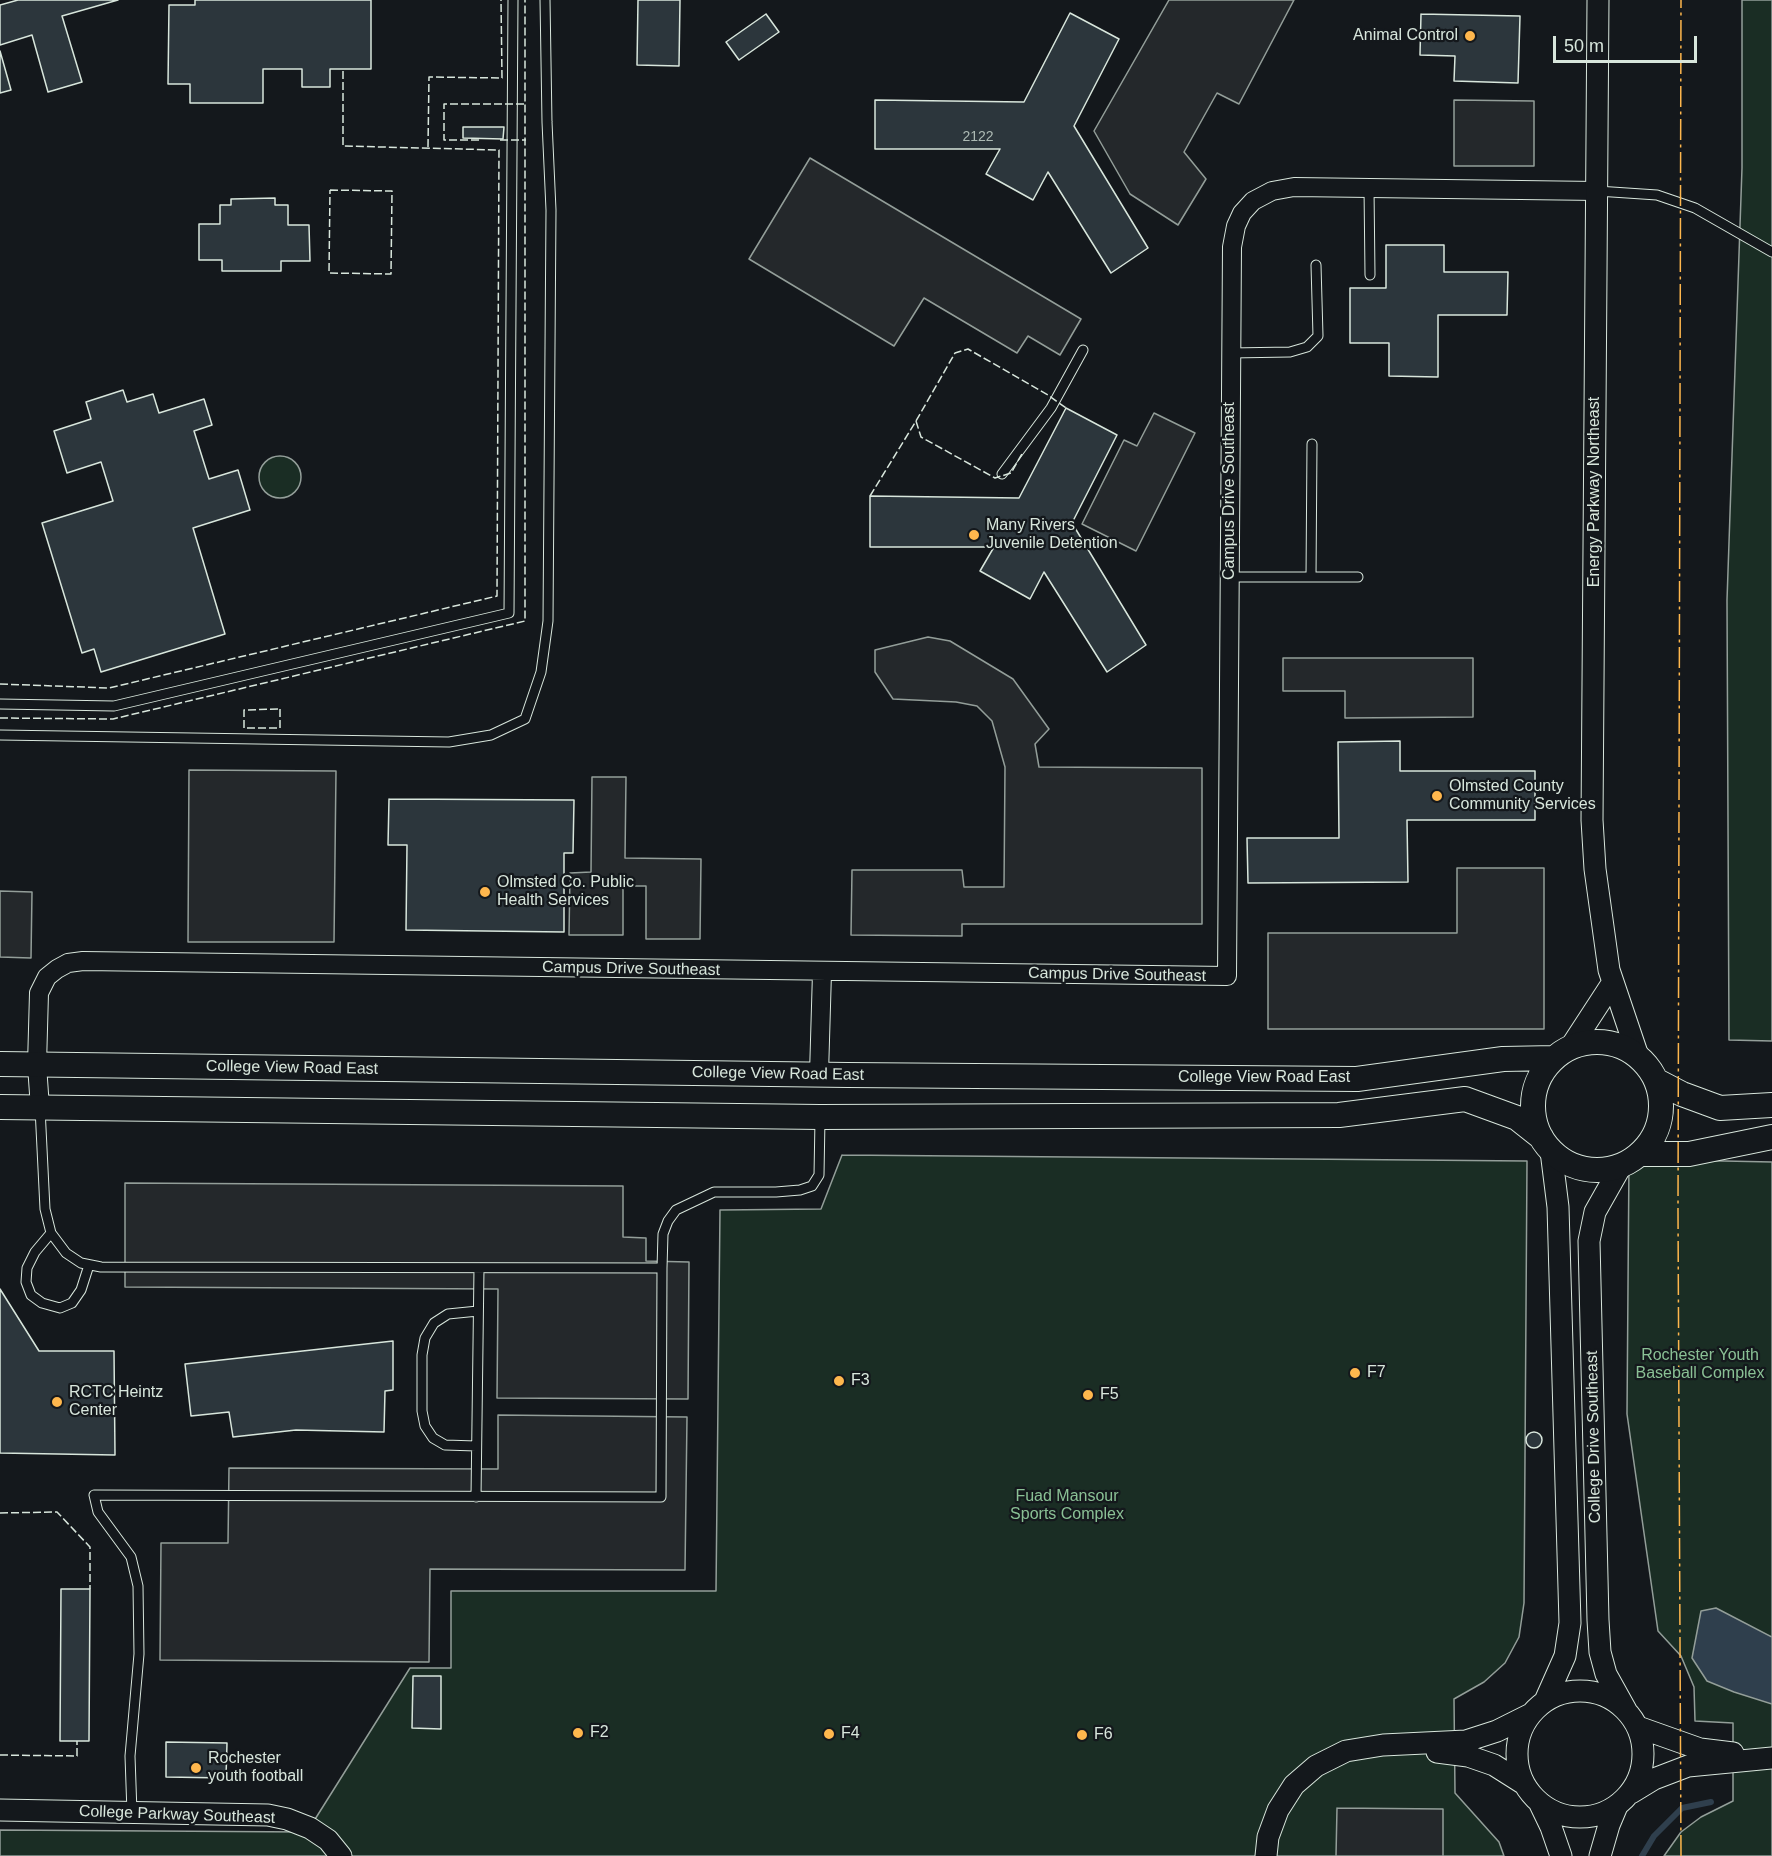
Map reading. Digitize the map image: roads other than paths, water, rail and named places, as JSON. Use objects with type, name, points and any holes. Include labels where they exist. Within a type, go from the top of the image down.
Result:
[{"type":"main road","points":[[1546,1144],[1535,1124],[1534,1096],[1541,1076],[1562,1053],[1593,1042],[1617,1045],[1638,1056],[1649,1067],[1657,1081],[1662,1100],[1661,1120],[1653,1139],[1631,1160]]},
{"type":"main road","name":"College View Road East","points":[[0,1064],[1357,1079],[1562,1053]]},
{"type":"main road","points":[[1657,1081],[1682,1094],[1720,1107],[1772,1105]]},
{"type":"main road","points":[[0,1107],[820,1117],[1339,1115],[1465,1099],[1517,1118],[1566,1162],[1584,1169],[1603,1170],[1631,1160],[1689,1154],[1772,1137]]},
{"type":"street","name":"Energy Parkway Northeast","points":[[1598,0],[1592,820],[1595,868],[1609,970],[1638,1056]]},
{"type":"street","name":"Campus Drive Southeast","points":[[40,1108],[37,1065],[39,993],[46,977],[57,969],[68,963],[83,961],[1227,976],[1232,247],[1236,226],[1242,213],[1253,201],[1272,191],[1294,187],[1597,191]]},
{"type":"street","points":[[819,1074],[822,972]]},
{"type":"street","points":[[1562,1053],[1613,982]]},
{"type":"street","name":"College Drive Southeast","points":[[1538,1707],[1565,1656],[1570,1623],[1558,1207],[1546,1144]]},
{"type":"street","name":"College Drive Southeast","points":[[1631,1160],[1595,1212],[1589,1241],[1600,1652],[1606,1674],[1632,1718]]},
{"type":"street","points":[[1266,1856],[1268,1837],[1278,1810],[1294,1785],[1316,1766],[1346,1751],[1383,1745],[1466,1741],[1497,1731],[1566,1692],[1587,1691],[1607,1697],[1632,1718],[1700,1749],[1772,1758],[1688,1766],[1653,1779],[1597,1816],[1560,1814],[1539,1802]]},
{"type":"street","points":[[1538,1707],[1519,1736],[1517,1747],[1519,1771],[1524,1784],[1539,1802],[1561,1856]]},
{"type":"street","points":[[1600,1856],[1609,1825],[1641,1774],[1644,1751],[1632,1718]]},
{"type":"street","points":[[1383,1745],[1468,1756],[1494,1766],[1524,1784]]},
{"type":"street","name":"College Parkway Southeast","points":[[0,1810],[268,1815],[310,1828],[328,1840],[341,1856]]},
{"type":"lane","points":[[0,704],[114,706],[508,614],[513,0]]},
{"type":"lane","points":[[0,735],[449,742],[491,735],[525,719],[541,672],[548,621],[551,210],[545,0]]},
{"type":"lane","points":[[1369,188],[1370,275]]},
{"type":"lane","points":[[1597,191],[1657,195],[1695,208],[1772,252]]},
{"type":"lane","points":[[1231,353],[1290,352],[1307,347],[1318,336],[1316,265]]},
{"type":"lane","points":[[1002,474],[1051,408],[1083,350]]},
{"type":"lane","points":[[1311,577],[1312,444]]},
{"type":"lane","points":[[1229,577],[1358,577]]},
{"type":"lane","points":[[40,1108],[45,1209],[51,1233],[66,1252],[81,1263],[101,1267],[662,1268]]},
{"type":"lane","points":[[132,1813],[130,1756],[139,1654],[138,1586],[130,1557],[98,1512],[94,1495],[661,1497],[662,1268],[663,1234],[668,1221],[676,1210],[714,1192],[776,1192],[800,1190],[812,1186],[819,1175],[820,1117]]},
{"type":"lane","points":[[51,1233],[35,1252],[27,1268],[26,1282],[31,1295],[42,1303],[60,1308],[72,1303],[81,1290],[89,1265]]},
{"type":"lane","points":[[476,1497],[479,1268]]},
{"type":"lane","points":[[476,1446],[445,1445],[433,1438],[425,1426],[422,1411],[422,1354],[425,1338],[434,1323],[448,1314],[478,1311]]},
{"type":"water","points":[[1716,1608],[1772,1637],[1772,1704],[1707,1681],[1692,1658],[1701,1611]]},
{"type":"waterway","points":[[1642,1856],[1654,1836],[1682,1808],[1711,1802]]},
{"type":"place","name":"Animal Control","points":[[1470,36]]},
{"type":"place","name":"Many Rivers Juvenile Detention","points":[[974,535]]},
{"type":"place","name":"Olmsted County Community Services","points":[[1437,796]]},
{"type":"place","name":"Olmsted Co. Public Health Services","points":[[485,892]]},
{"type":"place","name":"F7","points":[[1355,1373]]},
{"type":"place","name":"F3","points":[[839,1381]]},
{"type":"place","name":"F5","points":[[1088,1395]]},
{"type":"place","name":"RCTC Heintz Center","points":[[57,1402]]},
{"type":"place","name":"F2","points":[[578,1733]]},
{"type":"place","name":"F4","points":[[829,1734]]},
{"type":"place","name":"F6","points":[[1082,1735]]},
{"type":"place","name":"Rochester youth football","points":[[196,1768]]},
{"type":"park label","name":"Rochester Youth Baseball Complex","points":[[1700,1365]]},
{"type":"park label","name":"Fuad Mansour Sports Complex","points":[[1067,1506]]}]
